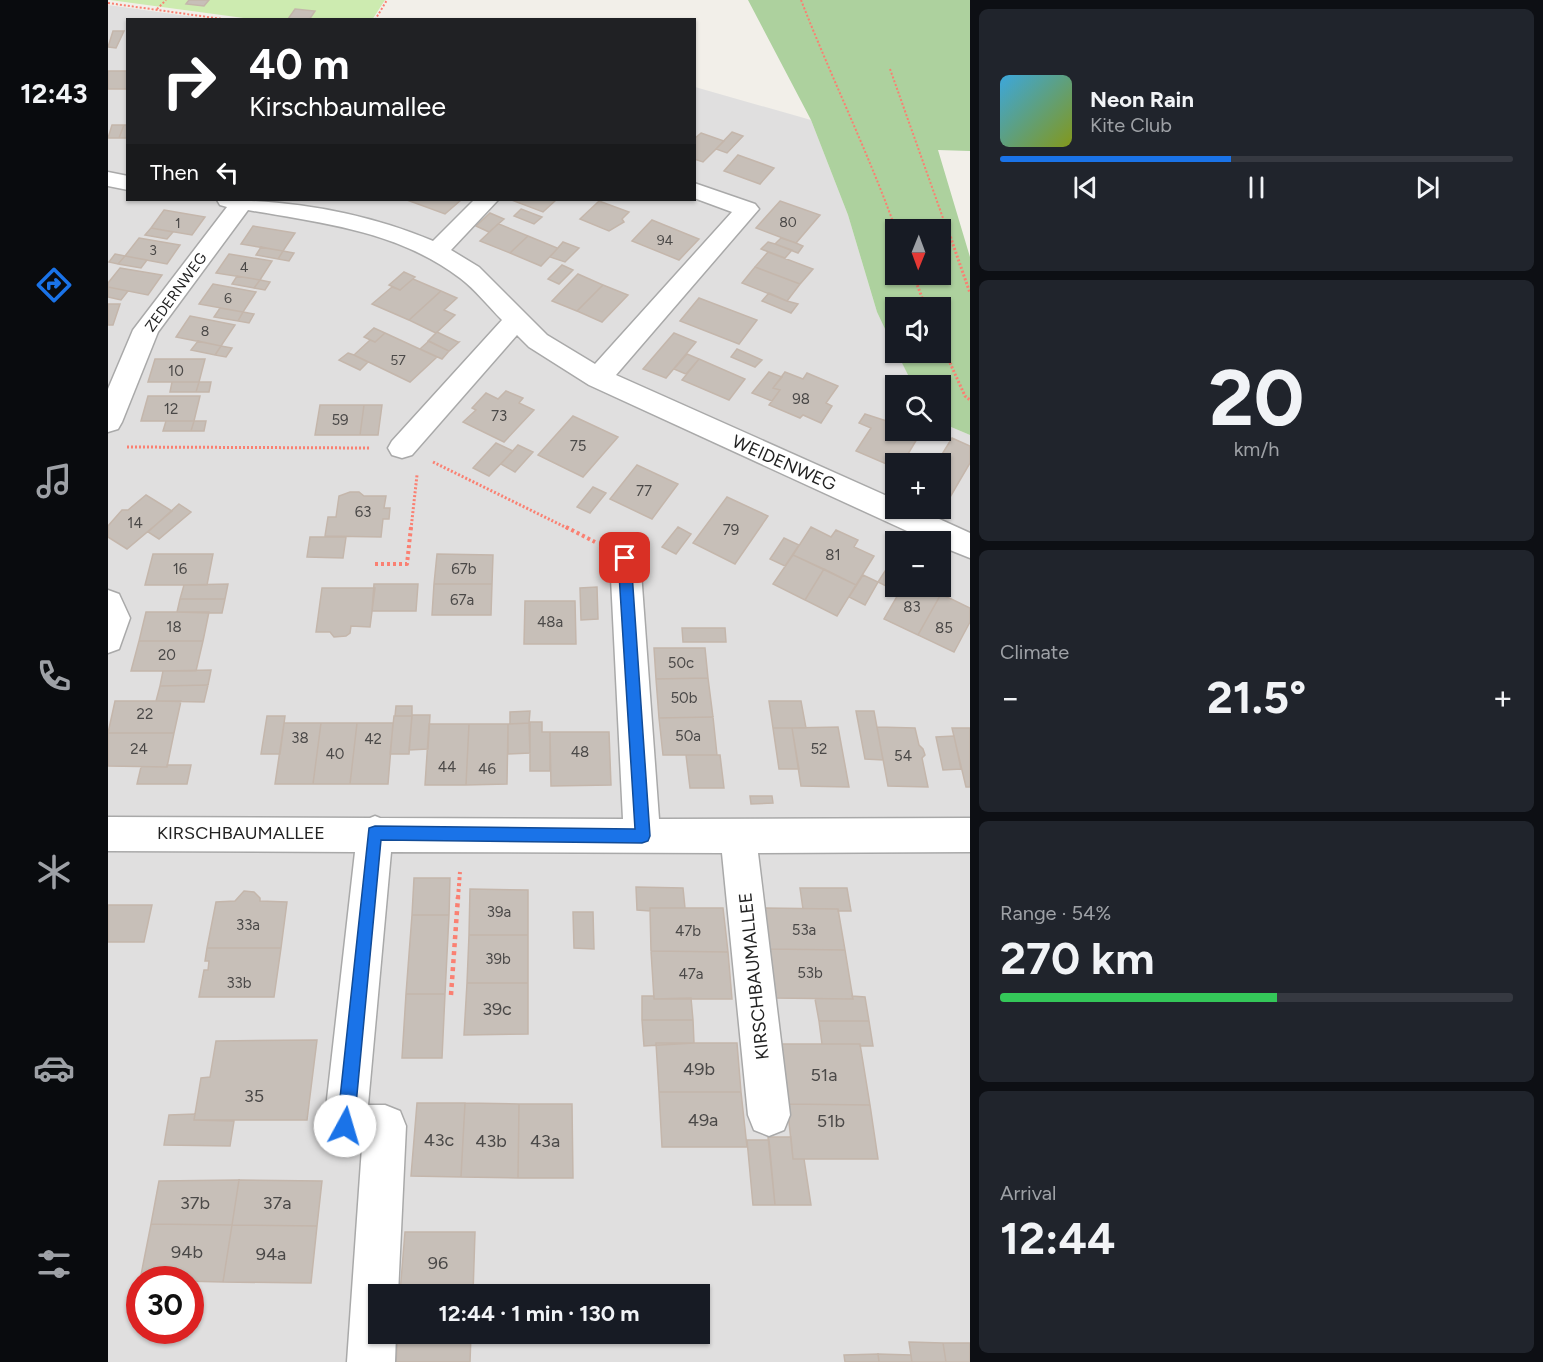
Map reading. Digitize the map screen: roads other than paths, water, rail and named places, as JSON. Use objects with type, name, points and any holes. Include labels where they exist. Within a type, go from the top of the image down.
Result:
[{"type":"street","points":[[108,179],[126,183]]},
{"type":"street","points":[[598,378],[747,209],[696,191]]},
{"type":"street","name":"ZEDERNWEG","points":[[108,422],[146,330],[237,201]]},
{"type":"street","name":"WEIDENWEG","points":[[243,201],[389,231],[436,251],[470,273],[538,341],[598,378],[970,546]]},
{"type":"street","points":[[436,251],[486,201]]},
{"type":"street","points":[[410,452],[516,320]]},
{"type":"street","points":[[625,558],[642,836]]},
{"type":"street","points":[[108,603],[114,618],[108,640]]},
{"type":"street","points":[[371,1362],[385,1126],[345,1126],[375,833]]},
{"type":"street","name":"KIRSCHBAUMALLEE","points":[[108,834],[970,835]]},
{"type":"street","name":"KIRSCHBAUMALLEE","points":[[738,836],[769,1116]]}]
